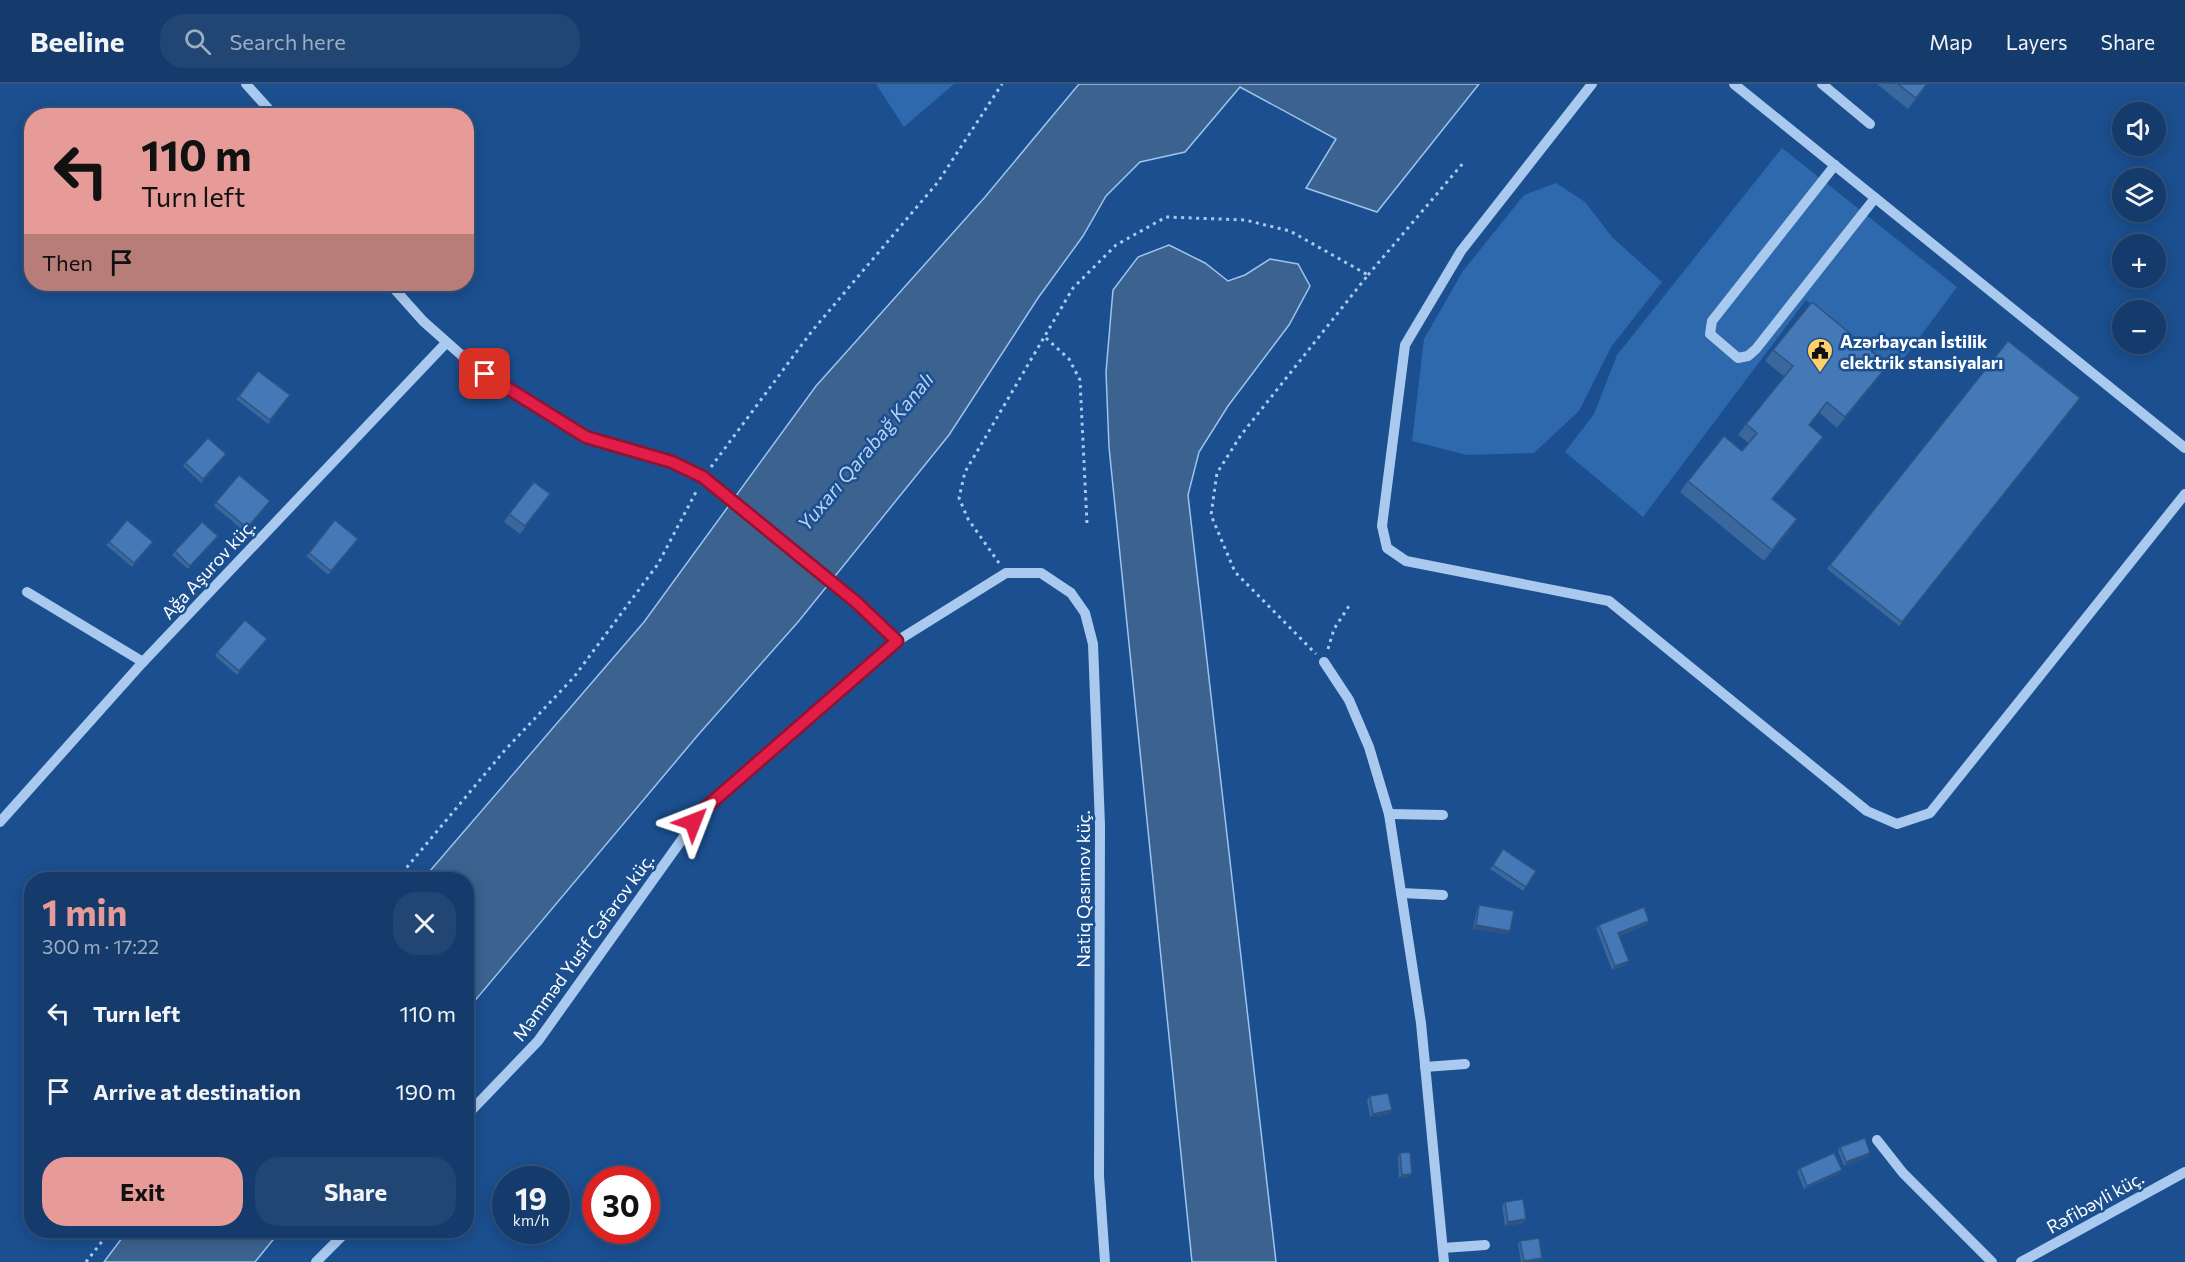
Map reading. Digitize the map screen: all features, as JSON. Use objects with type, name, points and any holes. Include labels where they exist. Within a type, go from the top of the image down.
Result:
[{"type":"street","points":[[246,84],[268,108]]},
{"type":"street","points":[[1592,84],[1461,251],[1404,345],[1382,526],[1387,548],[1406,561],[1609,601],[1867,811],[1897,824],[1930,813],[2185,494]]},
{"type":"street","points":[[1734,84],[2185,448]]},
{"type":"street","points":[[1822,84],[1870,124]]},
{"type":"street","points":[[1835,165],[1712,321],[1710,334],[1722,346],[1738,357],[1748,356],[1756,349],[1875,198]]},
{"type":"street","points":[[397,291],[446,343],[502,386],[586,437],[683,466],[703,477],[733,499],[856,602],[897,641]]},
{"type":"street","name":"Ağa Aşurov küç.","points":[[0,822],[143,662],[446,343]]},
{"type":"street","name":"Məmməd Yusif Cəfərov küç.","points":[[474,1108],[538,1041],[703,810],[897,641],[1006,573]]},
{"type":"street","name":"Natiq Qasımov küç.","points":[[1006,573],[1041,573],[1071,593],[1085,613],[1093,644],[1100,825],[1099,1176],[1105,1262]]},
{"type":"street","points":[[27,591],[143,662]]},
{"type":"street","points":[[1324,662],[1348,700],[1369,747],[1389,814],[1425,1067],[1444,1262]]},
{"type":"street","points":[[1389,814],[1443,815]]},
{"type":"street","points":[[1401,893],[1443,895]]},
{"type":"street","points":[[1425,1067],[1465,1064]]},
{"type":"street","points":[[1877,1140],[1903,1173],[1992,1262]]},
{"type":"street","name":"Rəfibəyli küç.","points":[[2021,1262],[2185,1172]]},
{"type":"street","points":[[316,1262],[340,1238]]},
{"type":"street","points":[[1443,1248],[1485,1245]]},
{"type":"path","points":[[1349,606],[1334,628],[1324,662],[1235,572],[1211,515],[1217,474],[1240,435],[1368,275],[1464,162]]},
{"type":"path","points":[[1006,573],[968,519],[959,498],[965,472],[1046,338],[1073,288],[1116,245],[1166,217],[1245,220],[1290,231],[1368,275]]},
{"type":"path","points":[[1046,338],[1068,359],[1080,380],[1087,524]]},
{"type":"path","points":[[86,1262],[105,1238]]},
{"type":"shaded area","points":[[876,84],[954,84],[904,127]]},
{"type":"shaded area","points":[[1782,148],[1957,287],[1896,369],[1806,300],[1643,517],[1565,452],[1594,414],[1617,355]]},
{"type":"shaded area","points":[[1556,183],[1585,202],[1613,238],[1662,282],[1611,347],[1579,411],[1534,453],[1467,455],[1412,441],[1424,339],[1463,271],[1524,195]]},
{"type":"water","name":"Yuxarı Qarabağ Kanalı","points":[[1079,84],[1479,84],[1377,212],[1306,188],[1336,139],[1240,87],[1185,152],[1140,162],[1106,196],[1083,236],[1038,298],[949,435],[798,622],[698,735],[474,1002],[474,872],[429,872],[644,622],[816,386],[985,197]]},
{"type":"water","points":[[1169,245],[1205,263],[1228,281],[1245,275],[1270,259],[1298,264],[1310,286],[1289,325],[1228,406],[1199,452],[1188,495],[1276,1262],[1192,1262],[1109,447],[1106,372],[1113,290],[1138,257]]},
{"type":"water","points":[[122,1238],[274,1238],[255,1262],[104,1262]]},
{"type":"building","points":[[1898,84],[1927,84],[1916,98]]},
{"type":"building","points":[[1812,302],[1888,365],[1845,417],[1827,402],[1809,425],[1823,437],[1772,499],[1797,519],[1772,550],[1688,481],[1724,436],[1742,451],[1757,433],[1746,424],[1793,366],[1773,350]]},
{"type":"building","points":[[2008,341],[2080,398],[1902,622],[1830,565]]},
{"type":"building","points":[[258,371],[290,395],[270,420],[239,396]]},
{"type":"building","points":[[208,438],[226,454],[203,479],[185,463]]},
{"type":"building","points":[[239,475],[270,501],[247,528],[216,502]]},
{"type":"building","points":[[534,482],[550,494],[525,526],[509,514]]},
{"type":"building","points":[[127,520],[153,542],[134,563],[109,542]]},
{"type":"building","points":[[335,520],[358,539],[331,571],[309,553]]},
{"type":"building","points":[[202,522],[218,536],[190,566],[175,551]]},
{"type":"building","points":[[245,620],[267,639],[239,671],[217,652]]},
{"type":"building","points":[[1503,849],[1536,871],[1526,887],[1493,865]]},
{"type":"building","points":[[1479,905],[1514,911],[1510,931],[1476,925]]},
{"type":"building","points":[[1644,907],[1649,921],[1618,933],[1629,961],[1615,966],[1599,925]]},
{"type":"building","points":[[1388,1093],[1392,1110],[1373,1114],[1370,1096]]},
{"type":"building","points":[[1865,1138],[1870,1153],[1846,1162],[1840,1147]]},
{"type":"building","points":[[1410,1152],[1412,1174],[1402,1175],[1400,1153]]},
{"type":"building","points":[[1834,1153],[1842,1170],[1807,1186],[1800,1168]]},
{"type":"building","points":[[1523,1199],[1526,1219],[1508,1222],[1505,1202]]},
{"type":"building","points":[[1539,1238],[1542,1258],[1524,1261],[1520,1241]]},
{"type":"place","name":"Azərbaycan İstilik elektrik stansiyaları","points":[[1820,374]]},
{"type":"route","points":[[485,374],[586,437],[672,462],[703,477],[733,499],[856,602],[897,641],[730,789],[703,810],[693,822]]}]
